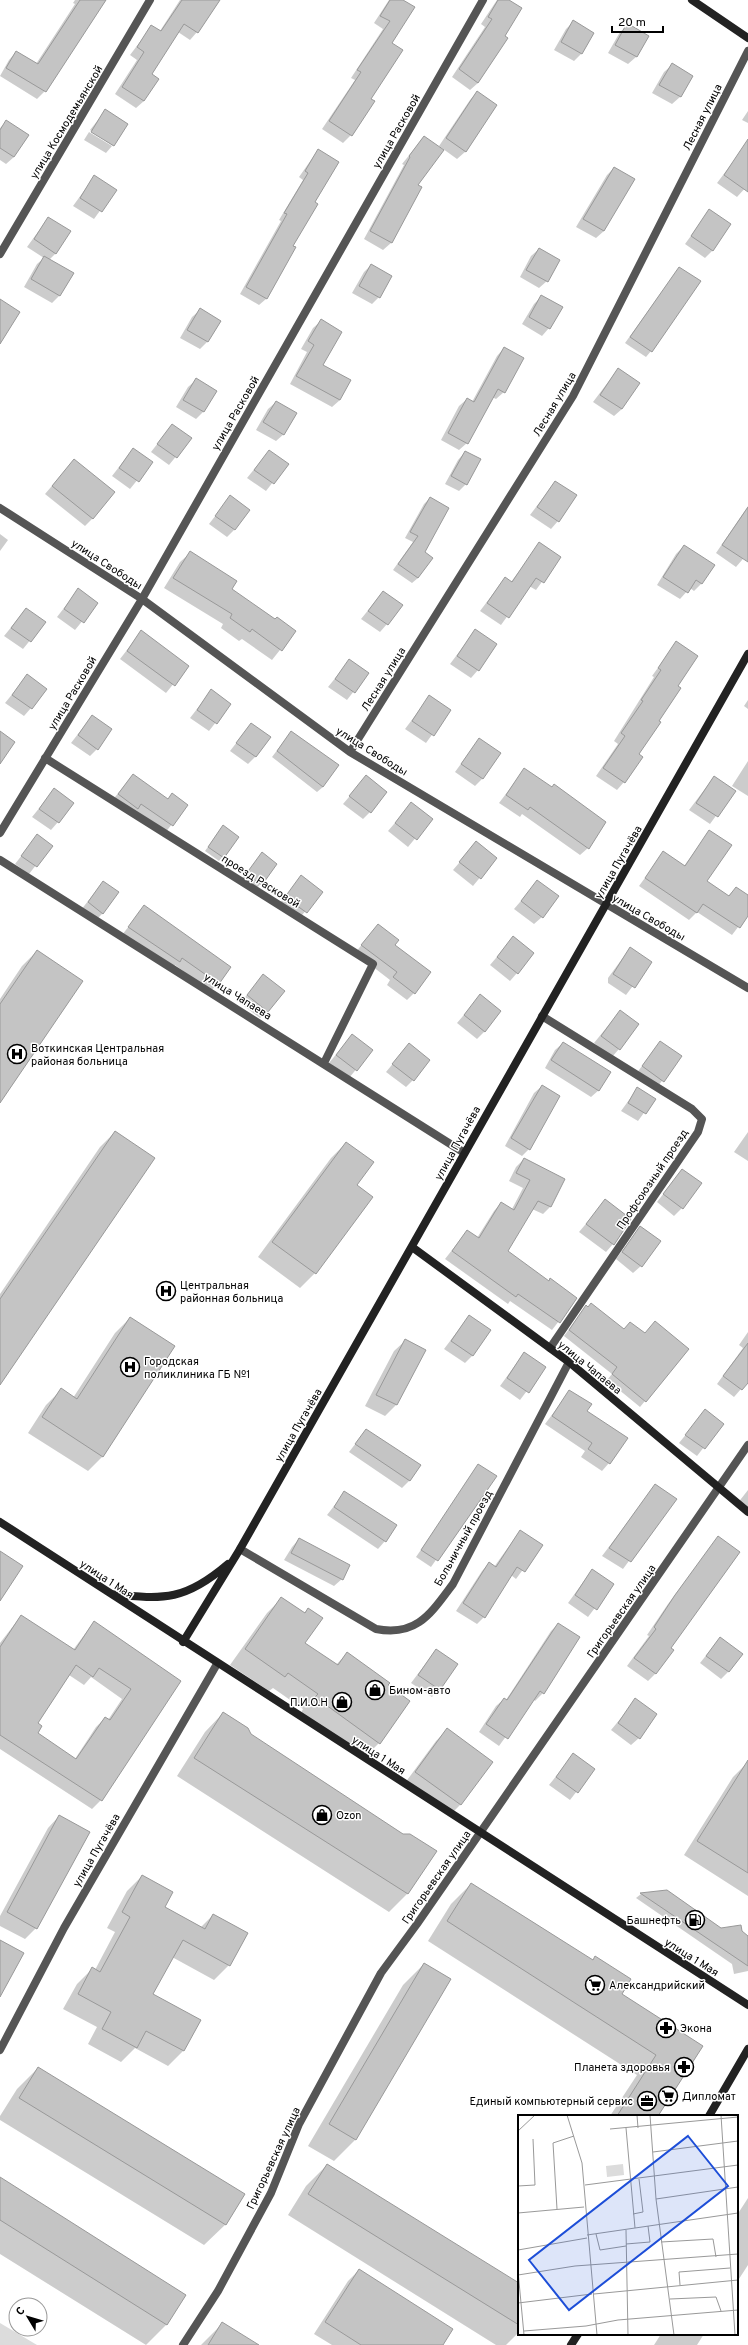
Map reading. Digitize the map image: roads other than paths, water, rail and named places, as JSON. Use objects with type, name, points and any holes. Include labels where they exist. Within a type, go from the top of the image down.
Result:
[{"type":"main road","points":[[692,0],[748,38]]},
{"type":"main road","name":"улица Пугачёва","points":[[183,1642],[240,1549],[412,1247],[463,1152],[748,654]]},
{"type":"main road","name":"улица Чапаева","points":[[412,1247],[569,1362],[748,1512]]},
{"type":"main road","name":"улица 1 Мая","points":[[0,1522],[217,1664],[748,2005]]},
{"type":"main road","points":[[110,1594],[149,1598],[177,1596],[206,1582],[233,1560]]},
{"type":"main road","points":[[710,2115],[748,2049]]},
{"type":"main road","points":[[570,2345],[577,2335]]},
{"type":"street","name":"улица Космодемьянской","points":[[0,254],[150,0]]},
{"type":"street","name":"улица Расковой","points":[[0,833],[142,599],[483,0]]},
{"type":"street","name":"Лесная улица","points":[[350,752],[573,396],[748,51]]},
{"type":"street","name":"улица Свободы","points":[[0,508],[142,599],[350,752],[748,988]]},
{"type":"street","name":"проезд Расковой","points":[[45,758],[373,964],[324,1063]]},
{"type":"street","name":"улица Чапаева","points":[[0,860],[463,1152]]},
{"type":"street","name":"Профсоюзный проезд","points":[[542,1016],[692,1109],[702,1119],[698,1132],[550,1348]]},
{"type":"street","name":"Больничный проезд","points":[[240,1549],[376,1629],[390,1632],[416,1626],[432,1612],[453,1584],[569,1362]]},
{"type":"street","name":"Григорьевская улица","points":[[183,2345],[218,2291],[272,2193],[299,2124],[381,1973],[481,1833],[748,1445]]},
{"type":"street","name":"улица Пугачёва","points":[[0,2050],[64,1928],[217,1664]]},
{"type":"place","name":"Воткинская Центральная районая больница","points":[[17,1054]]},
{"type":"place","name":"Центральная районная больница","points":[[166,1291]]},
{"type":"place","name":"Городская поликлиника ГБ №1","points":[[130,1367]]},
{"type":"place","name":"Бином-авто","points":[[375,1690]]},
{"type":"place","name":"П.И.О.Н","points":[[342,1702]]},
{"type":"place","name":"Ozon","points":[[322,1815]]},
{"type":"place","name":"Башнефть","points":[[695,1920]]},
{"type":"place","name":"Александрийский","points":[[595,1985]]},
{"type":"place","name":"Экона","points":[[666,2028]]},
{"type":"place","name":"Планета здоровья","points":[[684,2067]]},
{"type":"place","name":"Дипломат","points":[[668,2096]]},
{"type":"place","name":"Единый компьютерный сервис","points":[[647,2101]]}]
